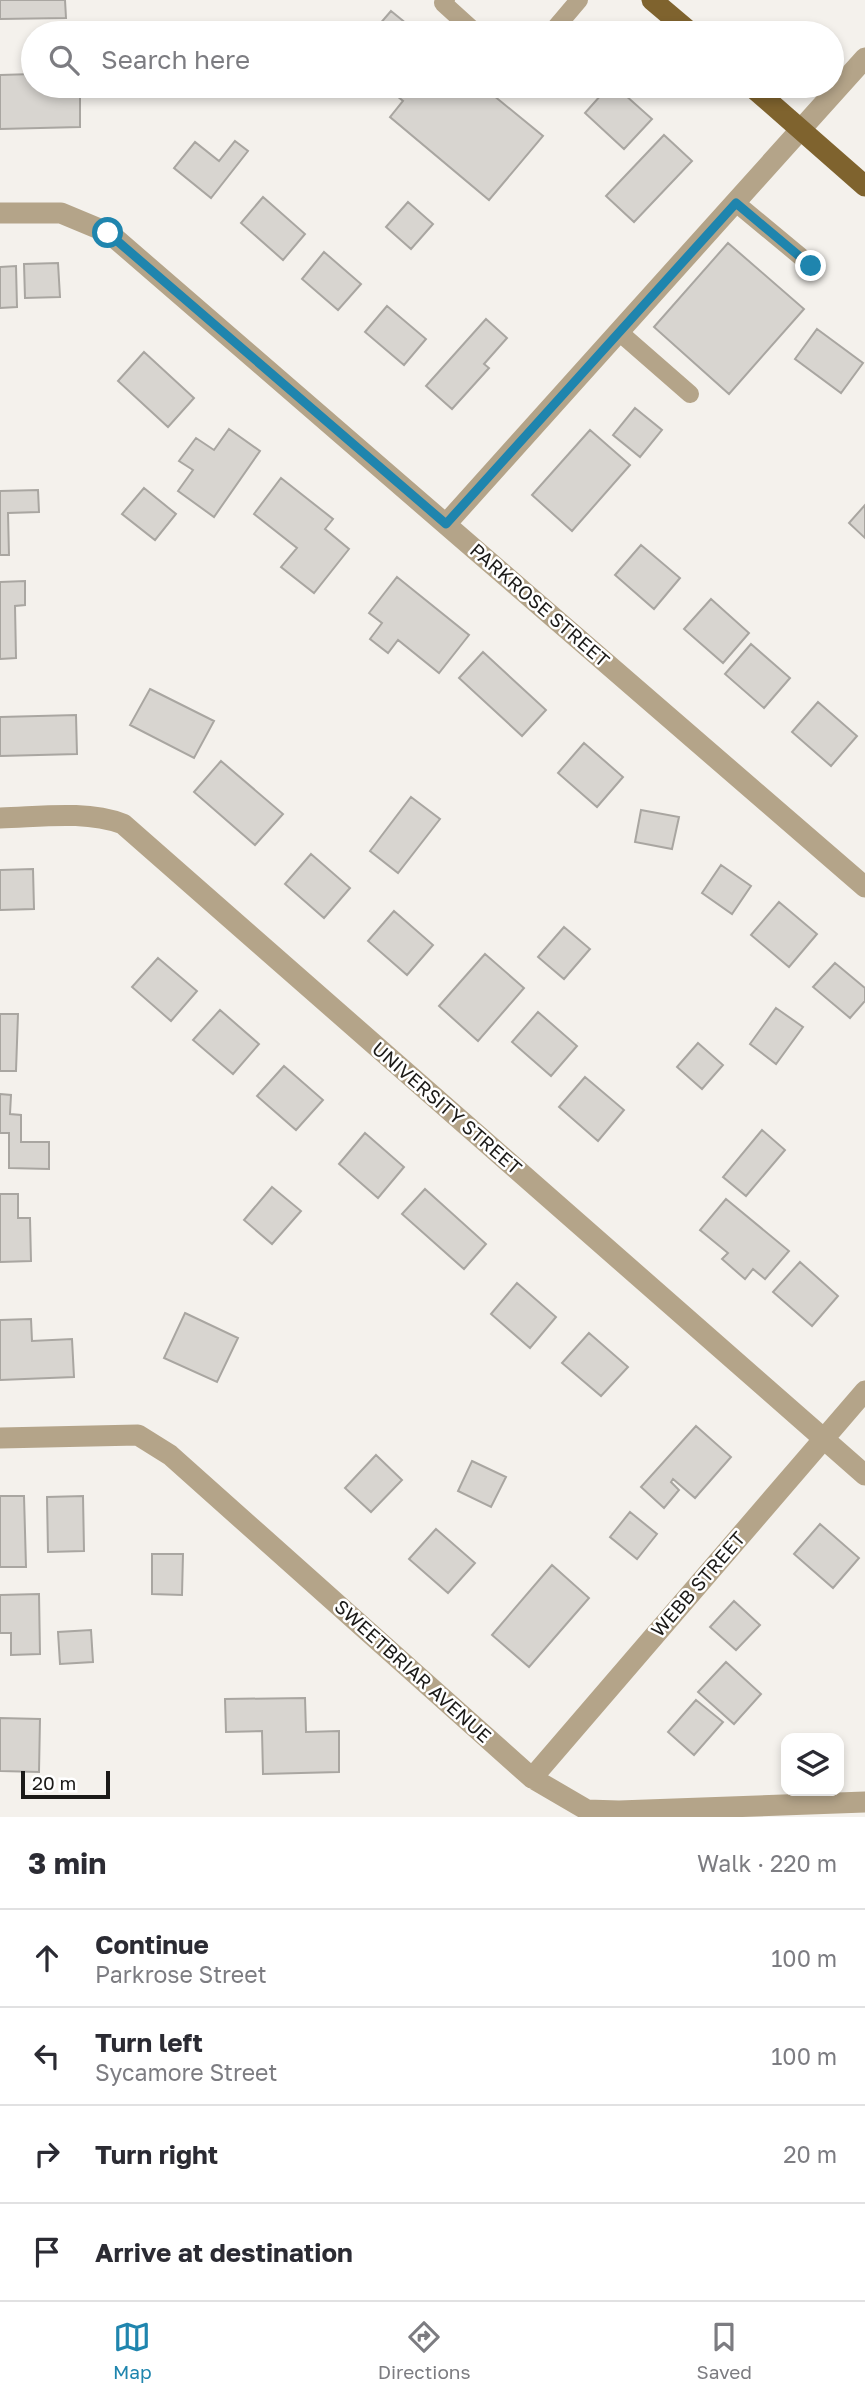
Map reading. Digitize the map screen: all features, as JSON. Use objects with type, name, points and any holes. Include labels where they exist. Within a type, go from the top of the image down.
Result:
[{"type":"main road","points":[[652,0],[677,21]]},
{"type":"main road","points":[[765,98],[865,186]]},
{"type":"street","points":[[844,82],[865,58]]},
{"type":"street","points":[[446,524],[830,98]]},
{"type":"street","name":"PARKROSE STREET","points":[[0,212],[61,213],[108,233],[865,887]]},
{"type":"street","name":"UNIVERSITY STREET","points":[[0,818],[85,816],[107,818],[123,824],[865,1475]]},
{"type":"street","name":"WEBB STREET","points":[[533,1777],[865,1391]]},
{"type":"street","name":"SWEETBRIAR AVENUE","points":[[0,1438],[138,1435],[170,1455],[533,1777],[587,1810],[865,1802]]},
{"type":"lane","points":[[446,0],[443,3],[463,21]]},
{"type":"lane","points":[[561,21],[579,0]]},
{"type":"lane","points":[[736,203],[811,266]]},
{"type":"lane","points":[[619,332],[690,394]]},
{"type":"building","points":[[0,0],[65,0],[66,18],[0,19]]},
{"type":"building","points":[[391,11],[403,21],[382,21]]},
{"type":"building","points":[[21,74],[21,98],[80,98],[80,127],[0,129],[0,75]]},
{"type":"building","points":[[399,98],[497,98],[543,136],[489,200],[390,117],[403,101]]},
{"type":"building","points":[[598,98],[628,98],[652,119],[624,149],[585,113]]},
{"type":"building","points":[[664,135],[692,161],[634,222],[606,196]]},
{"type":"building","points":[[235,141],[248,151],[211,198],[174,168],[195,142],[219,161]]},
{"type":"building","points":[[263,197],[305,234],[283,260],[241,223]]},
{"type":"building","points":[[408,202],[433,224],[411,249],[386,227]]},
{"type":"building","points":[[728,243],[804,309],[729,394],[654,327]]},
{"type":"building","points":[[324,252],[361,284],[338,310],[302,279]]},
{"type":"building","points":[[58,263],[60,297],[25,298],[24,264]]},
{"type":"building","points":[[16,266],[17,307],[0,308],[0,267]]},
{"type":"building","points":[[387,306],[426,339],[404,365],[365,332]]},
{"type":"building","points":[[486,319],[507,338],[484,364],[489,368],[452,409],[426,386]]},
{"type":"building","points":[[817,329],[863,363],[841,393],[795,359]]},
{"type":"building","points":[[144,352],[194,398],[168,427],[118,381]]},
{"type":"building","points":[[635,408],[662,430],[640,457],[613,435]]},
{"type":"building","points":[[229,429],[260,451],[214,517],[178,491],[193,470],[179,461],[196,438],[214,450]]},
{"type":"building","points":[[590,430],[630,465],[572,531],[532,495]]},
{"type":"building","points":[[281,478],[333,519],[325,529],[349,549],[314,593],[281,567],[297,548],[254,514]]},
{"type":"building","points":[[144,488],[176,514],[155,540],[122,514]]},
{"type":"building","points":[[38,490],[39,512],[8,513],[9,555],[0,555],[0,491]]},
{"type":"building","points":[[865,505],[865,538],[849,523]]},
{"type":"building","points":[[641,545],[680,578],[654,609],[615,575]]},
{"type":"building","points":[[397,577],[469,635],[439,673],[398,640],[388,653],[370,639],[382,623],[369,613]]},
{"type":"building","points":[[25,581],[25,605],[15,606],[16,658],[0,659],[0,582]]},
{"type":"building","points":[[711,599],[749,633],[723,663],[684,629]]},
{"type":"building","points":[[751,644],[790,678],[764,708],[725,674]]},
{"type":"building","points":[[483,652],[546,710],[522,736],[459,678]]},
{"type":"building","points":[[150,689],[214,721],[194,758],[130,725]]},
{"type":"building","points":[[818,702],[857,736],[831,766],[792,732]]},
{"type":"building","points":[[76,715],[77,754],[0,756],[0,717]]},
{"type":"building","points":[[584,743],[623,777],[597,807],[558,773]]},
{"type":"building","points":[[221,761],[283,814],[255,845],[194,792]]},
{"type":"building","points":[[411,797],[440,819],[398,873],[370,851]]},
{"type":"building","points":[[641,810],[679,817],[672,849],[635,842]]},
{"type":"building","points":[[311,854],[350,888],[324,918],[285,884]]},
{"type":"building","points":[[721,865],[751,886],[732,914],[702,893]]},
{"type":"building","points":[[33,869],[34,909],[0,910],[0,870]]},
{"type":"building","points":[[779,902],[817,934],[789,967],[751,935]]},
{"type":"building","points":[[394,911],[433,945],[407,975],[368,941]]},
{"type":"building","points":[[564,927],[590,949],[564,979],[538,957]]},
{"type":"building","points":[[485,954],[524,988],[478,1041],[439,1006]]},
{"type":"building","points":[[158,958],[197,991],[171,1021],[132,987]]},
{"type":"building","points":[[835,963],[865,988],[865,1001],[850,1018],[813,987]]},
{"type":"building","points":[[776,1008],[803,1027],[776,1064],[750,1044]]},
{"type":"building","points":[[220,1010],[259,1044],[233,1074],[193,1040]]},
{"type":"building","points":[[538,1012],[577,1046],[551,1076],[512,1042]]},
{"type":"building","points":[[0,1014],[18,1014],[16,1071],[0,1071]]},
{"type":"building","points":[[698,1043],[723,1065],[702,1089],[677,1067]]},
{"type":"building","points":[[284,1066],[323,1100],[296,1130],[257,1096]]},
{"type":"building","points":[[585,1077],[624,1110],[598,1141],[559,1107]]},
{"type":"building","points":[[0,1094],[11,1095],[10,1114],[21,1115],[21,1142],[49,1142],[49,1169],[9,1168],[9,1133],[0,1133]]},
{"type":"building","points":[[762,1130],[785,1150],[746,1196],[723,1177]]},
{"type":"building","points":[[365,1133],[404,1167],[378,1198],[339,1164]]},
{"type":"building","points":[[272,1187],[301,1211],[272,1244],[244,1220]]},
{"type":"building","points":[[425,1189],[486,1244],[464,1269],[402,1214]]},
{"type":"building","points":[[0,1194],[18,1194],[18,1218],[30,1218],[31,1261],[0,1262]]},
{"type":"building","points":[[726,1199],[789,1251],[765,1279],[753,1269],[745,1279],[722,1259],[728,1253],[700,1230]]},
{"type":"building","points":[[800,1262],[838,1296],[812,1326],[773,1292]]},
{"type":"building","points":[[517,1283],[556,1317],[530,1348],[491,1314]]},
{"type":"building","points":[[185,1313],[238,1338],[217,1382],[164,1358]]},
{"type":"building","points":[[31,1319],[32,1341],[72,1339],[74,1377],[0,1380],[0,1320]]},
{"type":"building","points":[[589,1333],[628,1367],[601,1396],[562,1363]]},
{"type":"building","points":[[696,1426],[731,1457],[695,1498],[673,1479],[671,1482],[679,1490],[664,1508],[641,1487]]},
{"type":"building","points":[[376,1455],[402,1480],[371,1512],[345,1488]]},
{"type":"building","points":[[472,1461],[506,1477],[491,1507],[458,1491]]},
{"type":"building","points":[[0,1496],[24,1496],[26,1567],[0,1567]]},
{"type":"building","points":[[83,1496],[84,1551],[48,1552],[47,1497]]},
{"type":"building","points":[[630,1512],[657,1534],[637,1559],[610,1537]]},
{"type":"building","points":[[820,1524],[859,1558],[833,1588],[794,1554]]},
{"type":"building","points":[[436,1529],[475,1563],[448,1593],[409,1559]]},
{"type":"building","points":[[152,1554],[183,1554],[182,1595],[152,1594]]},
{"type":"building","points":[[552,1565],[589,1598],[529,1667],[492,1635]]},
{"type":"building","points":[[39,1594],[40,1654],[11,1655],[11,1633],[0,1633],[0,1595]]},
{"type":"building","points":[[734,1601],[760,1625],[736,1650],[710,1627]]},
{"type":"building","points":[[91,1630],[93,1662],[60,1664],[58,1632]]},
{"type":"building","points":[[726,1662],[761,1694],[734,1724],[698,1692]]},
{"type":"building","points":[[305,1698],[306,1732],[339,1731],[339,1772],[263,1774],[262,1731],[226,1732],[225,1699]]},
{"type":"building","points":[[696,1700],[723,1722],[694,1755],[668,1732]]},
{"type":"building","points":[[0,1718],[40,1719],[39,1772],[0,1771]]},
{"type":"route","points":[[108,233],[446,524],[736,203],[811,266]]}]
